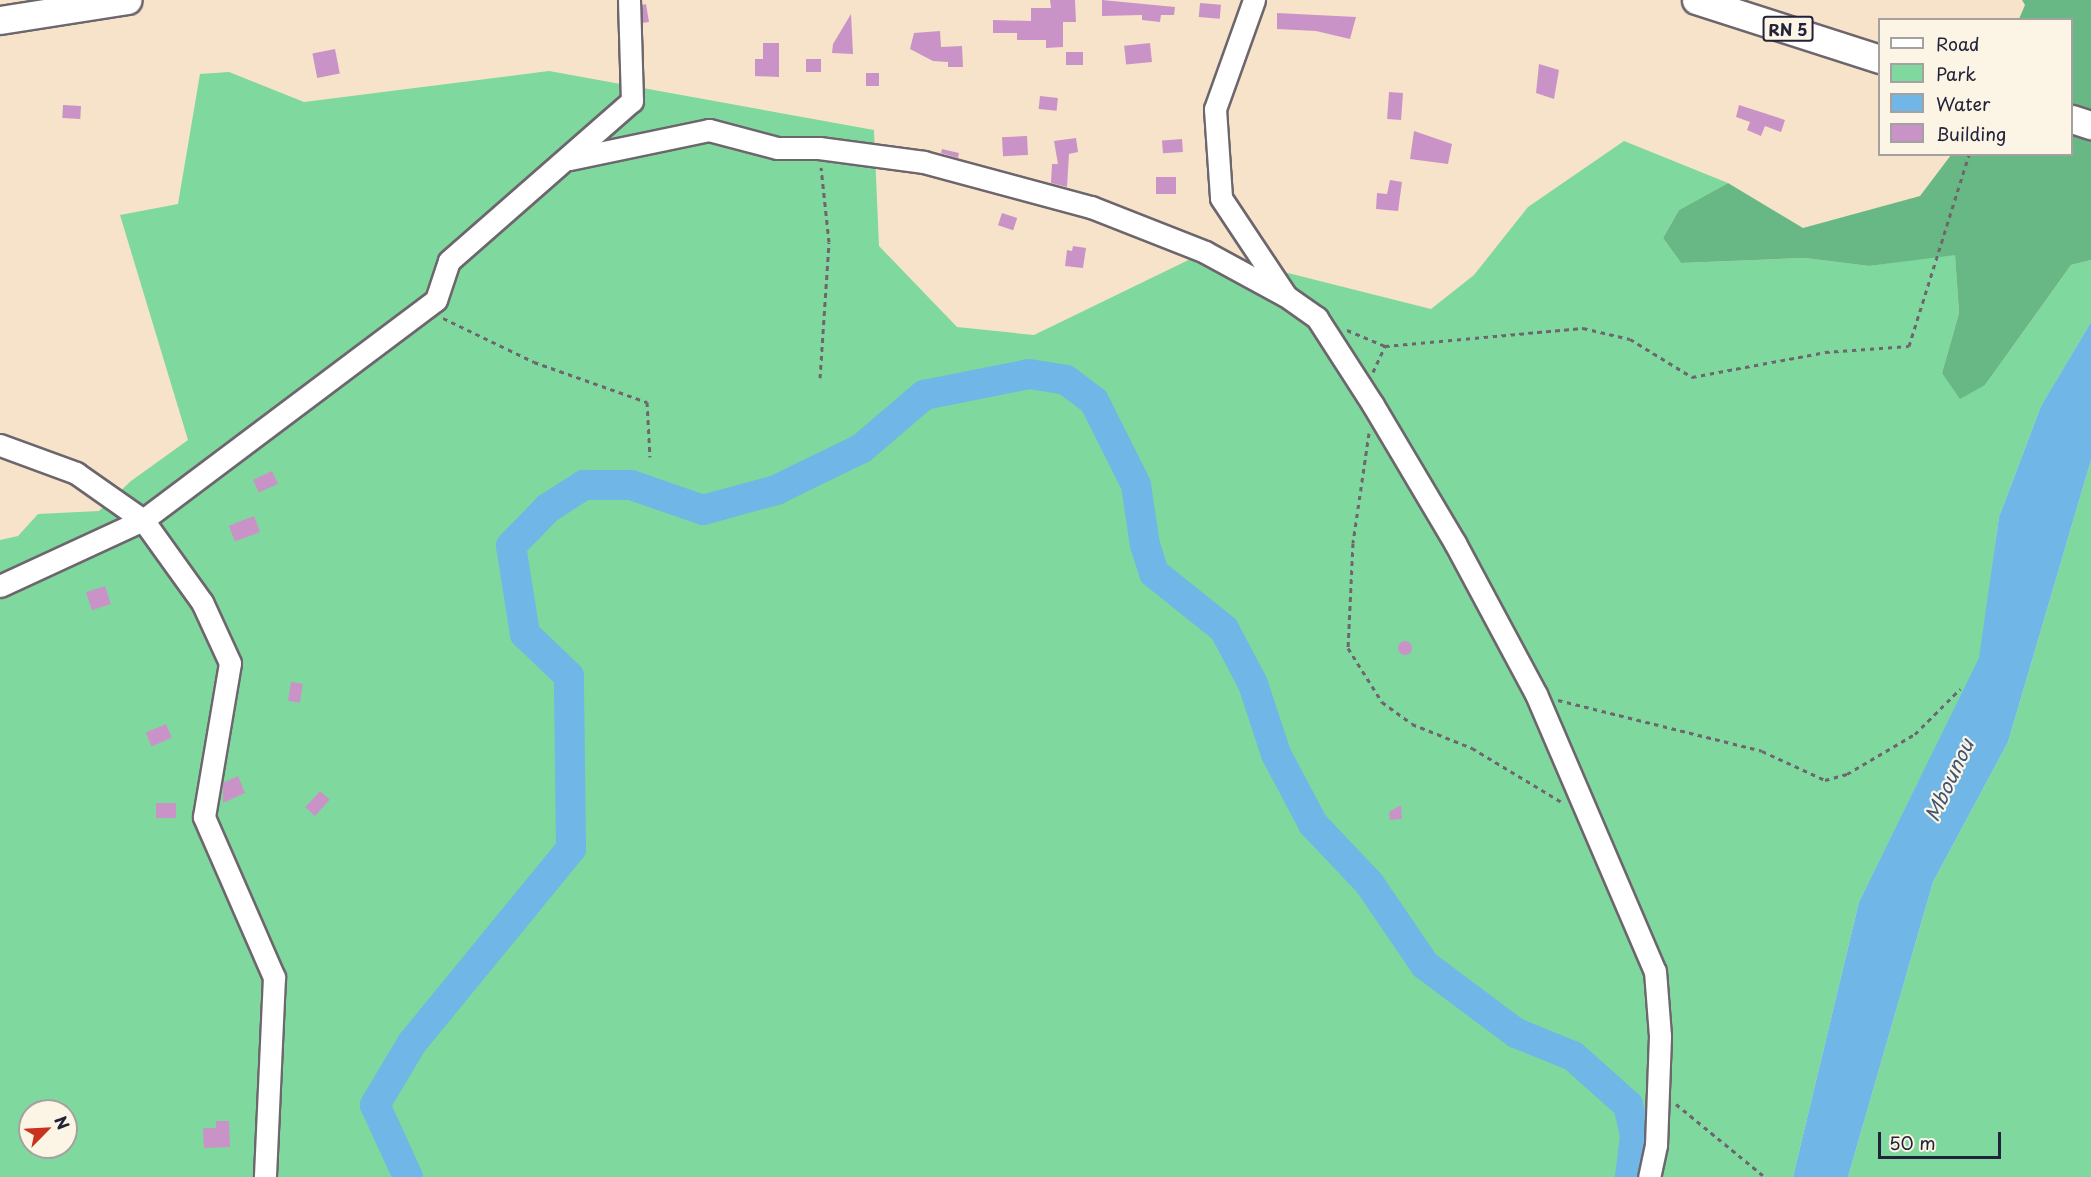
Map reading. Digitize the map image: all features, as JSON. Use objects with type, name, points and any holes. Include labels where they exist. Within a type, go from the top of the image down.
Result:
[{"type":"main road","points":[[0,21],[127,0]]},
{"type":"main road","name":"RN 5","points":[[1696,0],[1878,58]]},
{"type":"main road","points":[[2073,119],[2091,125]]},
{"type":"street","points":[[0,586],[143,520],[436,300],[449,261],[570,159],[632,101],[629,0]]},
{"type":"street","points":[[1254,0],[1215,109],[1221,198],[1286,297]]},
{"type":"street","points":[[570,159],[709,130],[777,148],[819,148],[924,162],[1091,207],[1205,252],[1286,297],[1317,318],[1373,405],[1455,543],[1536,694],[1586,817],[1655,970],[1660,1036],[1656,1145],[1649,1177]]},
{"type":"street","points":[[0,446],[76,473],[143,520],[202,602],[230,663],[204,817],[274,978],[265,1177]]},
{"type":"path","points":[[819,148],[829,242],[820,378]]},
{"type":"path","points":[[1317,318],[1385,346],[1583,328],[1630,339],[1692,377],[1825,352],[1909,346],[1968,156]]},
{"type":"path","points":[[436,300],[443,318],[534,362],[647,402],[650,457]]},
{"type":"path","points":[[1385,346],[1368,380],[1373,405],[1353,543],[1348,648],[1382,702],[1412,724],[1472,748],[1586,817]]},
{"type":"path","points":[[1536,694],[1762,751],[1825,780],[1847,774],[1915,734],[1960,689]]},
{"type":"path","points":[[1674,1099],[1678,1109],[1765,1177]]},
{"type":"green space","points":[[2022,0],[2091,0],[2091,260],[2071,265],[1985,385],[1960,399],[1942,373],[1959,313],[1955,255],[1869,266],[1805,258],[1681,263],[1663,238],[1679,210],[1728,183],[1803,228],[1920,196],[1950,156],[2073,156],[2073,18],[2019,18],[2025,5]]},
{"type":"green space","points":[[549,71],[874,130],[879,246],[957,327],[1034,335],[1205,252],[1431,309],[1474,275],[1528,207],[1624,141],[1728,183],[1679,210],[1663,238],[1681,263],[1805,258],[1869,266],[1955,254],[1959,313],[1942,373],[1985,385],[2071,265],[2091,260],[2091,322],[2041,406],[1999,517],[1980,658],[1859,902],[1793,1177],[0,1177],[0,540],[18,536],[38,514],[99,511],[131,481],[188,440],[120,215],[178,204],[200,74],[229,72],[304,102]]},
{"type":"green space","points":[[2091,460],[2091,1177],[1848,1177],[1933,882],[2008,742]]},
{"type":"water","name":"Mbounou","points":[[2091,322],[2091,460],[2008,742],[1933,882],[1848,1177],[1793,1177],[1859,902],[1979,658],[1999,517],[2041,406]]},
{"type":"building","points":[[1050,0],[1075,0],[1076,22],[1063,22],[1063,47],[1046,48],[1046,40],[1017,40],[1017,33],[993,33],[993,20],[1031,21],[1031,8],[1051,8]]},
{"type":"building","points":[[1102,0],[1175,7],[1174,15],[1161,15],[1160,22],[1142,20],[1142,15],[1102,16]]},
{"type":"building","points":[[1200,3],[1221,5],[1220,19],[1199,17]]},
{"type":"building","points":[[646,4],[649,22],[642,23],[642,5]]},
{"type":"building","points":[[1277,13],[1356,17],[1350,39],[1316,31],[1277,29]]},
{"type":"building","points":[[851,14],[853,54],[832,53],[833,44]]},
{"type":"building","points":[[940,31],[941,47],[962,46],[963,67],[948,67],[948,62],[933,61],[910,49],[914,33]]},
{"type":"building","points":[[763,43],[779,43],[779,77],[755,76],[755,59],[763,59]]},
{"type":"building","points":[[1150,43],[1152,62],[1126,65],[1124,46]]},
{"type":"building","points":[[335,49],[340,74],[317,78],[312,53]]},
{"type":"building","points":[[1066,52],[1083,52],[1083,65],[1066,65]]},
{"type":"building","points":[[806,59],[821,59],[821,72],[806,72]]},
{"type":"building","points":[[1539,64],[1559,70],[1554,99],[1536,93]]},
{"type":"building","points":[[866,73],[879,73],[879,86],[866,86]]},
{"type":"building","points":[[1389,92],[1403,93],[1401,120],[1387,119]]},
{"type":"building","points":[[1040,96],[1058,98],[1057,111],[1039,109]]},
{"type":"building","points":[[63,105],[81,106],[80,119],[62,118]]},
{"type":"building","points":[[1739,105],[1785,120],[1781,132],[1765,126],[1761,136],[1747,130],[1750,122],[1736,117]]},
{"type":"building","points":[[1414,131],[1452,144],[1448,164],[1410,159]]},
{"type":"building","points":[[1027,136],[1028,155],[1003,156],[1002,137]]},
{"type":"building","points":[[1076,138],[1078,152],[1069,154],[1067,187],[1051,183],[1052,164],[1058,164],[1054,141]]},
{"type":"building","points":[[1182,139],[1183,152],[1163,153],[1162,140]]},
{"type":"building","points":[[942,149],[959,153],[958,158],[941,153]]},
{"type":"building","points":[[1156,177],[1176,177],[1176,194],[1156,194]]},
{"type":"building","points":[[1390,180],[1402,182],[1398,211],[1376,209],[1377,193],[1387,194]]},
{"type":"building","points":[[1002,213],[1017,218],[1013,230],[998,225]]},
{"type":"building","points":[[1073,246],[1086,248],[1083,268],[1065,266],[1067,250],[1072,251]]},
{"type":"building","points":[[272,471],[278,484],[259,493],[253,480]]},
{"type":"building","points":[[254,516],[260,532],[235,542],[229,526]]},
{"type":"building","points":[[105,586],[111,604],[92,610],[86,592]]},
{"type":"building","points":[[1405,641],[1410,643],[1412,648],[1410,653],[1405,655],[1400,653],[1398,648],[1400,643]]},
{"type":"building","points":[[291,682],[303,684],[300,703],[288,701]]},
{"type":"building","points":[[166,724],[172,738],[152,746],[146,733]]},
{"type":"building","points":[[238,776],[245,793],[223,803],[223,783]]},
{"type":"building","points":[[320,791],[330,800],[315,816],[305,807]]},
{"type":"building","points":[[156,803],[176,803],[176,818],[156,818]]},
{"type":"building","points":[[1401,805],[1402,819],[1390,820],[1389,812]]},
{"type":"building","points":[[216,1121],[229,1121],[230,1147],[204,1148],[203,1128],[216,1128]]},
{"type":"waterway","points":[[408,1177],[375,1105],[412,1043],[571,849],[569,676],[525,634],[511,546],[548,508],[584,485],[631,485],[703,510],[776,490],[862,448],[924,395],[1029,374],[1066,380],[1094,401],[1136,485],[1145,545],[1154,573],[1224,629],[1253,684],[1276,754],[1313,824],[1369,883],[1425,965],[1516,1033],[1573,1056],[1628,1105],[1635,1135],[1630,1177]]}]
